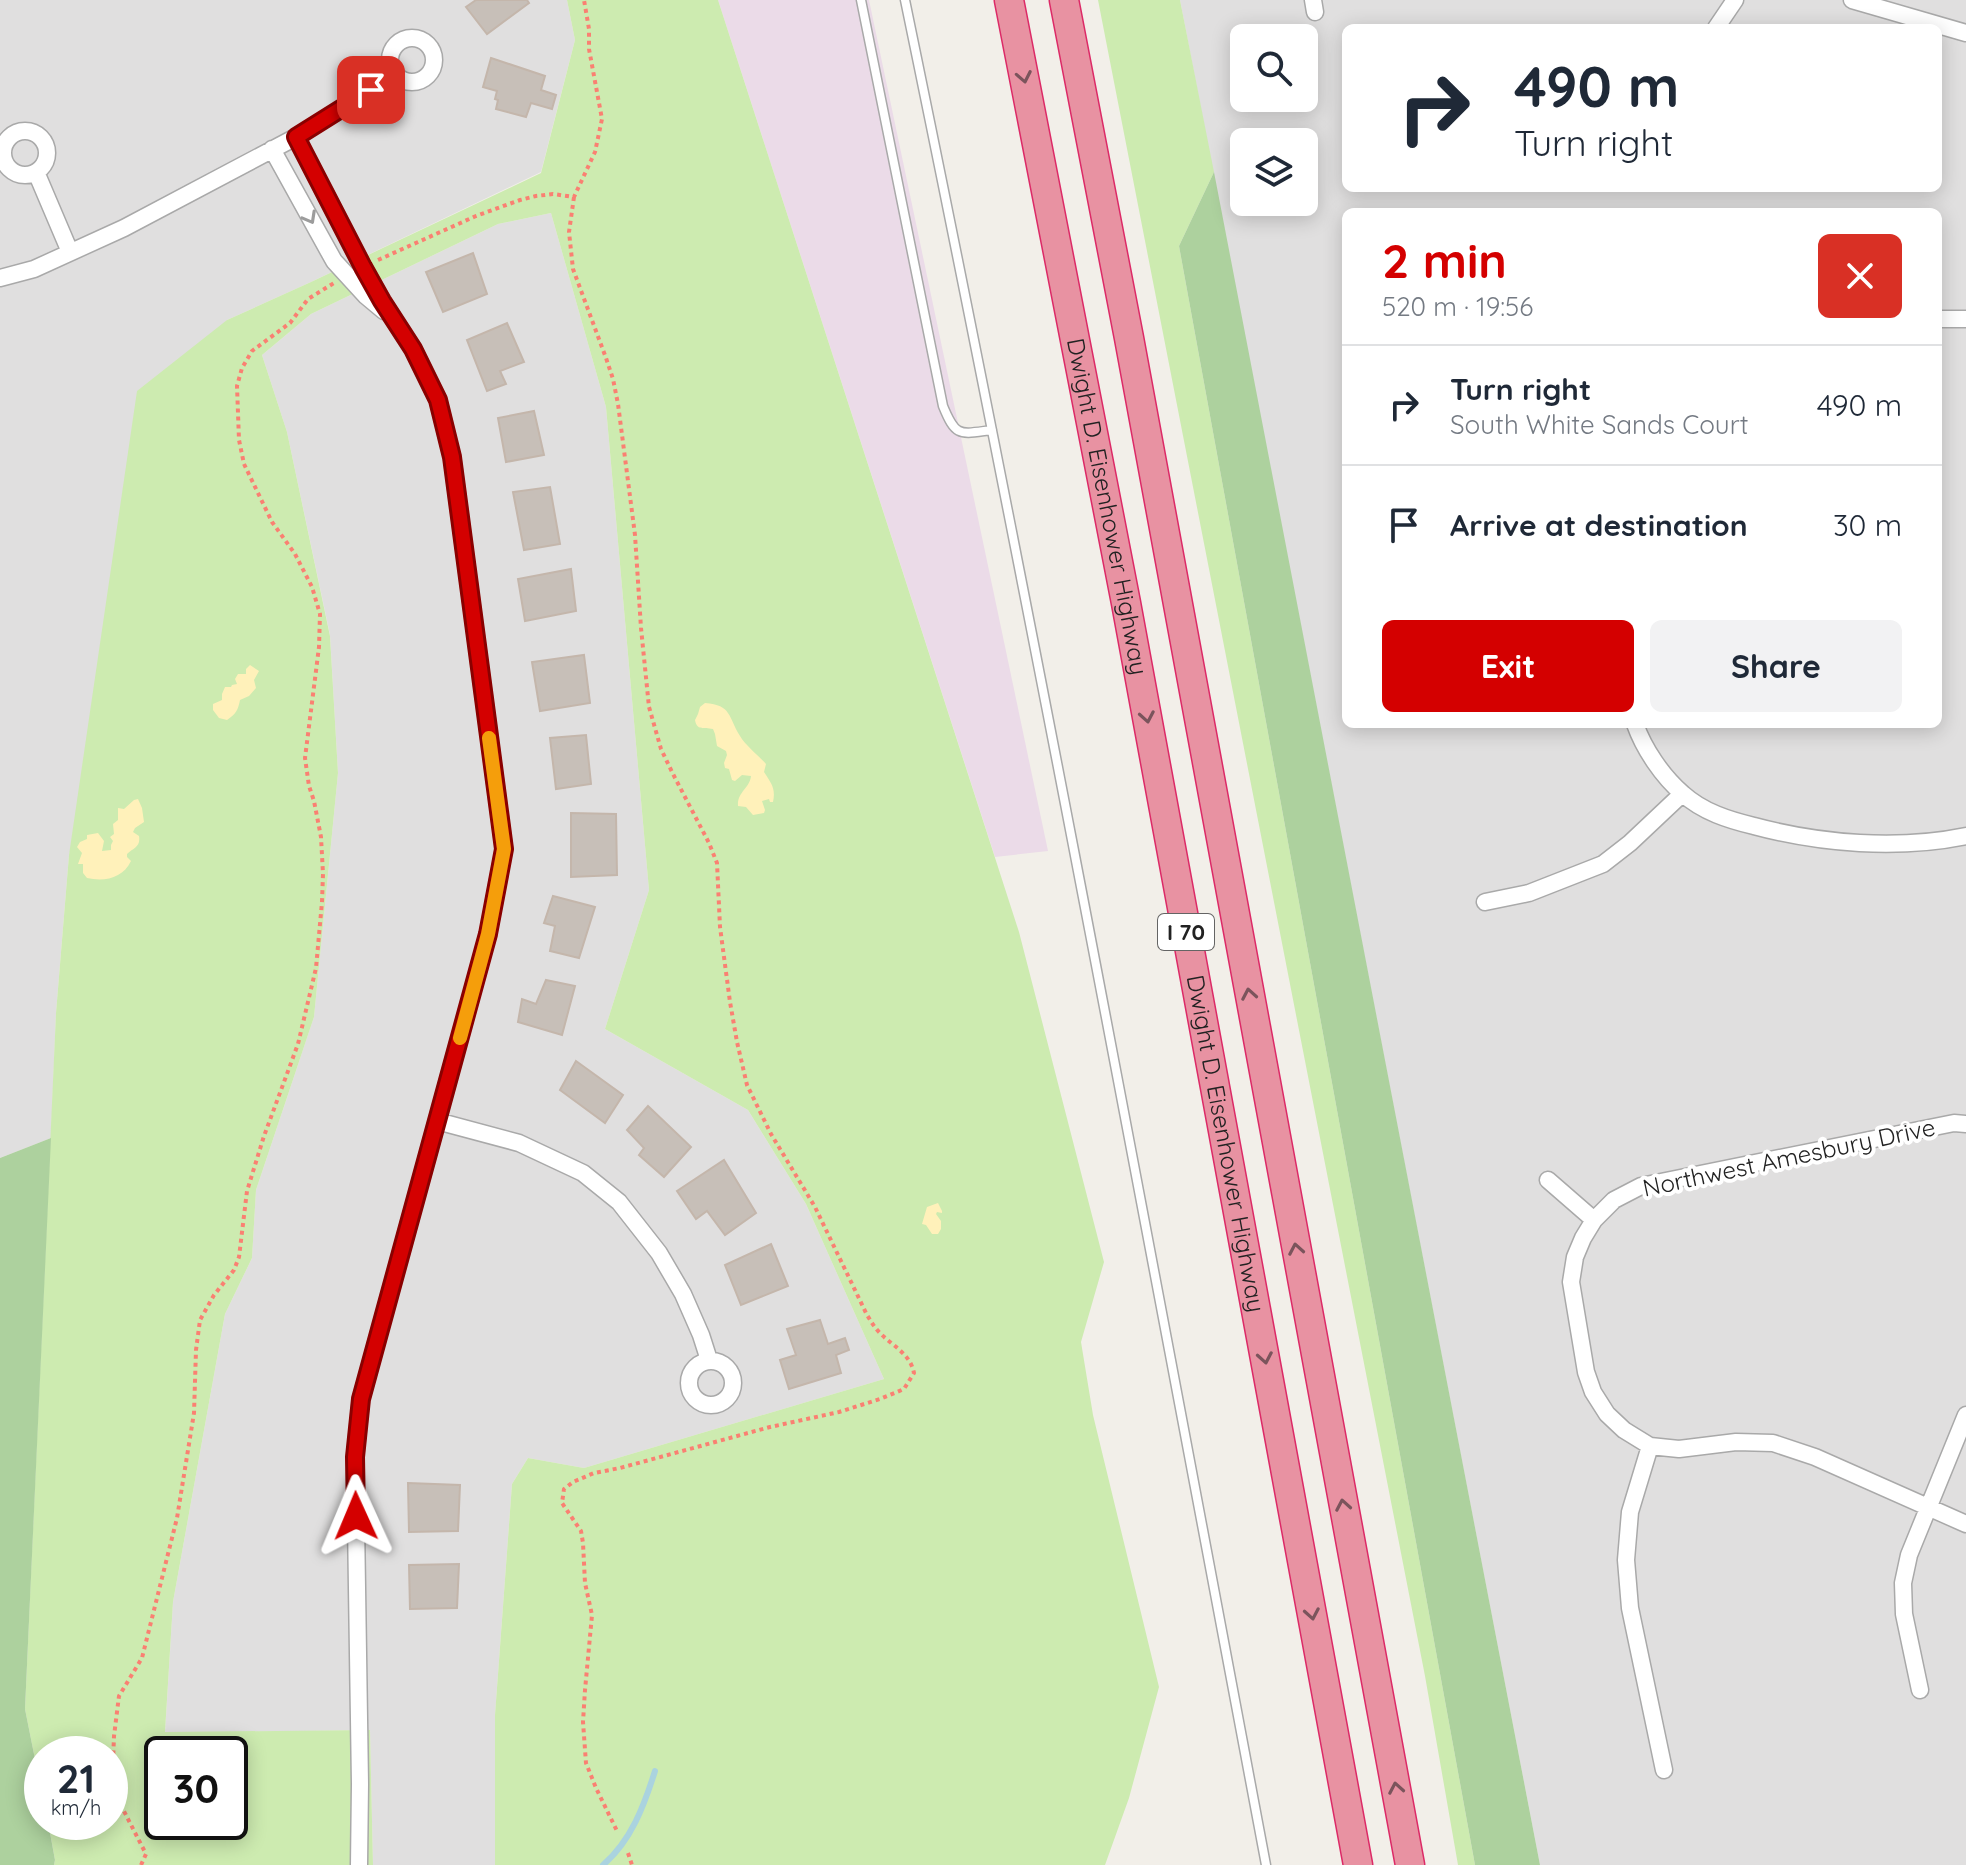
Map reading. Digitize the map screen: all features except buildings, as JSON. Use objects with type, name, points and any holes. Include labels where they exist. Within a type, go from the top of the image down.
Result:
[{"type":"highway","name":"Dwight D. Eisenhower Highway","points":[[1009,0],[1126,603],[1358,1865]]},
{"type":"highway","name":"Dwight D. Eisenhower Highway","points":[[1064,0],[1410,1865]]},
{"type":"street","points":[[1719,24],[1735,0]]},
{"type":"street","points":[[1852,0],[1935,24]]},
{"type":"street","points":[[1942,26],[1966,33]]},
{"type":"street","points":[[0,278],[34,269],[124,228],[296,137],[395,75]]},
{"type":"street","points":[[296,137],[359,259],[413,349],[438,400],[452,457],[504,849],[488,934],[361,1399],[355,1457],[359,1865]]},
{"type":"street","points":[[272,149],[334,261],[366,296],[394,320]]},
{"type":"street","points":[[36,172],[70,252]]},
{"type":"street","points":[[1942,319],[1966,319]]},
{"type":"street","points":[[1637,728],[1653,758],[1682,794],[1724,818],[1793,837],[1844,843],[1966,836]]},
{"type":"street","points":[[1485,902],[1529,893],[1603,864],[1682,794]]},
{"type":"street","points":[[437,1121],[519,1143],[583,1173],[619,1202],[659,1253],[683,1294],[709,1360]]},
{"type":"street","name":"Northwest Amesbury Drive","points":[[1650,1446],[1624,1430],[1607,1414],[1593,1392],[1586,1372],[1571,1282],[1575,1257],[1594,1220],[1614,1200],[1641,1186],[1938,1126],[1966,1124]]},
{"type":"street","points":[[1548,1180],[1594,1220]]},
{"type":"street","points":[[1920,1690],[1904,1614],[1903,1583],[1909,1555],[1966,1415]]},
{"type":"street","points":[[1664,1770],[1630,1608],[1626,1560],[1630,1512],[1650,1446],[1679,1449],[1736,1442],[1773,1443],[1815,1457],[1966,1524]]},
{"type":"lane","points":[[861,0],[943,406],[950,424],[957,431],[992,430]]},
{"type":"lane","points":[[905,0],[992,430],[1266,1865]]},
{"type":"path","points":[[584,0],[602,119],[595,152],[574,197],[569,232],[573,269],[603,347],[618,404],[635,535],[649,707],[661,749],[717,863],[720,927],[730,1002],[747,1085],[771,1134],[815,1207],[867,1315],[877,1330],[912,1363],[914,1373],[904,1389],[880,1399],[594,1473],[564,1489],[562,1503],[581,1531],[585,1583],[592,1615],[585,1690],[585,1754],[596,1788],[618,1833]]},
{"type":"path","points":[[372,263],[476,216],[520,200],[553,194],[574,197]]},
{"type":"path","points":[[141,1865],[146,1854],[112,1788],[119,1696],[142,1658],[177,1518],[194,1413],[200,1320],[214,1295],[234,1270],[239,1257],[247,1191],[298,1044],[316,968],[322,902],[321,837],[305,758],[319,647],[320,614],[312,587],[295,554],[272,522],[244,464],[239,440],[237,386],[242,368],[252,351],[290,323],[308,299],[339,280]]},
{"type":"path","points":[[628,1853],[632,1865]]},
{"type":"shaded area","points":[[0,0],[567,0],[575,40],[541,172],[227,320],[69,855],[56,1013],[51,1138],[0,1158]]},
{"type":"shaded area","points":[[718,0],[869,0],[1048,851],[995,857]]},
{"type":"shaded area","points":[[1180,0],[1966,0],[1966,1865],[1540,1865]]},
{"type":"shaded area","points":[[551,213],[606,407],[649,890],[605,1029],[748,1110],[806,1204],[884,1379],[584,1468],[528,1458],[512,1484],[495,1715],[495,1865],[373,1865],[370,1730],[165,1733],[173,1602],[225,1314],[252,1258],[256,1190],[314,1017],[338,773],[330,635],[287,432],[262,355],[311,314],[498,224]]},
{"type":"green space","points":[[567,0],[718,0],[1019,932],[1104,1262],[1081,1342],[1093,1415],[1159,1687],[1129,1798],[1105,1865],[495,1865],[495,1715],[512,1484],[528,1458],[584,1468],[884,1379],[806,1204],[748,1110],[605,1029],[649,890],[606,407],[551,213],[498,224],[311,314],[262,355],[287,432],[330,636],[338,773],[314,1017],[256,1190],[252,1258],[225,1314],[173,1602],[165,1732],[370,1730],[373,1865],[54,1865],[51,1840],[128,1840],[128,1736],[30,1736],[25,1709],[56,1013],[69,855],[137,391],[227,320],[541,173],[575,40]]},
{"type":"green space","points":[[1098,0],[1180,0],[1214,172],[1179,246],[1475,1865],[1458,1865],[1425,1676]]},
{"type":"green space","points":[[1214,172],[1540,1865],[1475,1865],[1179,246]]},
{"type":"green space","points":[[51,1138],[25,1709],[30,1736],[24,1736],[24,1840],[51,1840],[54,1865],[0,1865],[0,1158]]},
{"type":"sand","points":[[250,665],[259,671],[254,680],[256,688],[240,700],[230,718],[219,718],[213,704],[222,700],[225,687],[237,684],[235,679],[238,674],[246,674]]},
{"type":"sand","points":[[705,703],[725,709],[742,740],[766,764],[764,772],[774,797],[773,802],[769,799],[762,801],[764,813],[753,815],[746,807],[738,806],[739,797],[751,776],[742,775],[732,780],[729,769],[725,768],[726,751],[717,746],[713,729],[697,726],[695,720]]},
{"type":"sand","points":[[138,799],[144,822],[133,832],[139,840],[138,845],[127,854],[131,861],[128,867],[113,877],[87,878],[83,873],[83,864],[78,864],[82,853],[77,847],[80,842],[87,839],[87,835],[98,833],[104,841],[102,851],[111,850],[113,841],[110,837],[114,834],[113,824],[118,820],[118,808],[124,809]]},
{"type":"sand","points":[[938,1203],[942,1213],[936,1214],[941,1221],[941,1229],[938,1234],[932,1234],[922,1224],[927,1207]]},
{"type":"waterway","points":[[603,1865],[629,1834],[655,1771]]},
{"type":"slow traffic","points":[[460,1038],[488,934],[504,849],[489,738]]},
{"type":"route","points":[[356,1516],[355,1457],[361,1399],[488,934],[504,849],[452,457],[438,400],[413,349],[359,259],[296,137],[371,90]]}]
